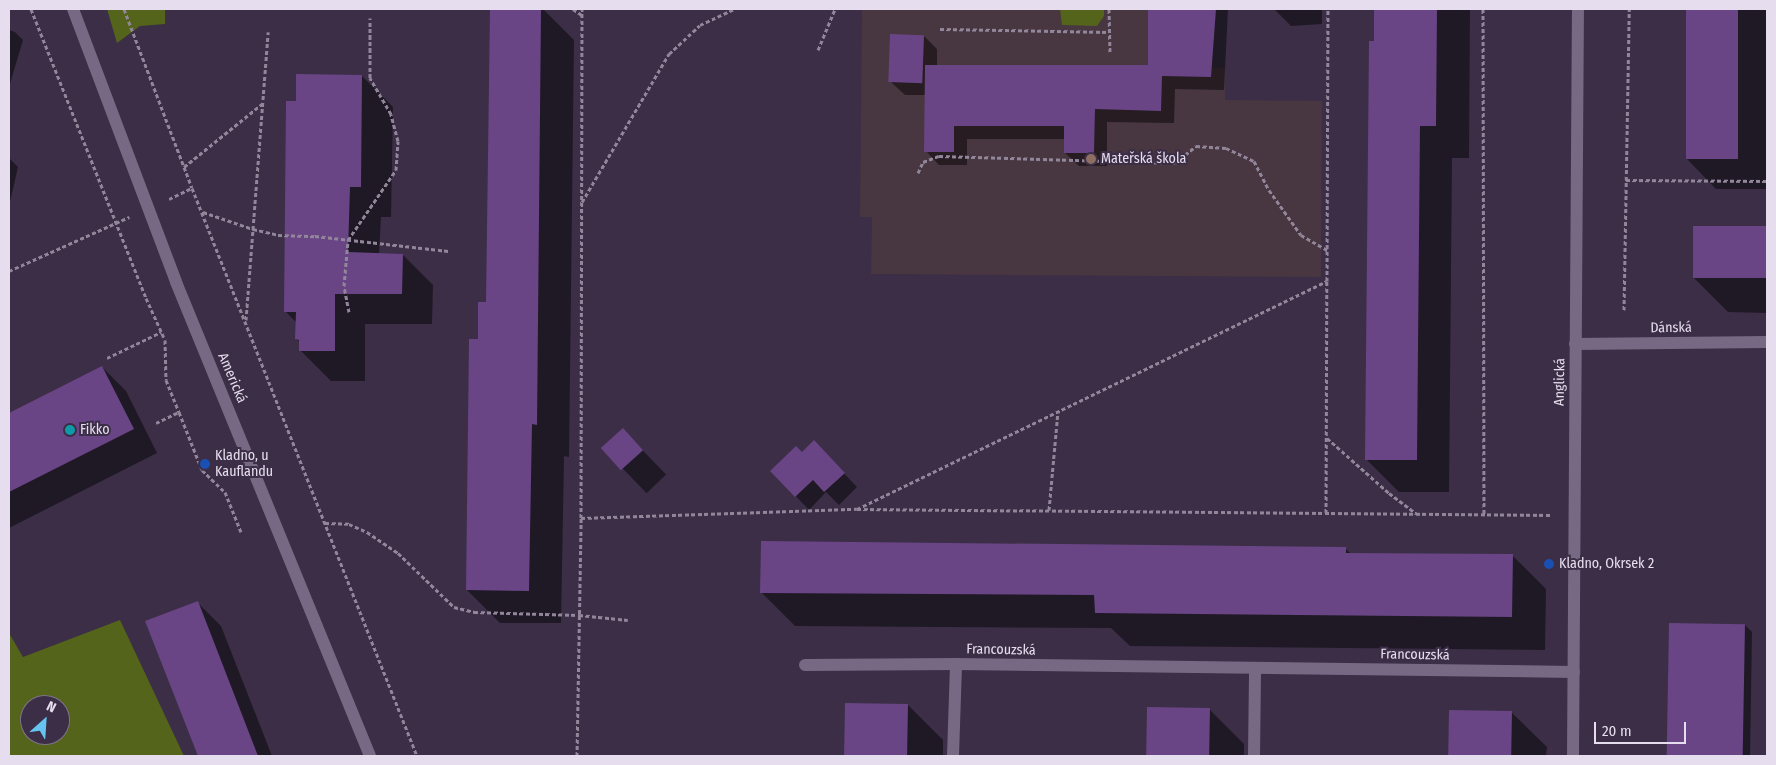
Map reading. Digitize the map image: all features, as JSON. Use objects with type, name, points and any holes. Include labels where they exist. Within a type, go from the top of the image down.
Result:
[{"type":"street","name":"Americká","points":[[73,9],[176,282],[370,756]]},
{"type":"street","name":"Anglická","points":[[1573,756],[1578,9]]},
{"type":"street","name":"Dánská","points":[[1576,344],[1767,342]]},
{"type":"street","name":"Francouzská","points":[[806,665],[956,664],[1574,672]]},
{"type":"street","name":"Francouzská","points":[[953,756],[956,664]]},
{"type":"street","points":[[1254,756],[1256,668]]},
{"type":"path","points":[[32,9],[165,340],[166,380],[178,412],[202,470],[225,492],[241,532]]},
{"type":"path","points":[[124,9],[192,188],[416,756]]},
{"type":"path","points":[[572,9],[582,15]]},
{"type":"path","points":[[577,756],[581,518],[582,9]]},
{"type":"path","points":[[582,203],[669,54],[700,24],[734,9]]},
{"type":"path","points":[[818,50],[834,9]]},
{"type":"path","points":[[1109,9],[1110,52]]},
{"type":"path","points":[[1326,513],[1328,9]]},
{"type":"path","points":[[1483,9],[1484,514]]},
{"type":"path","points":[[1624,310],[1629,9]]},
{"type":"path","points":[[349,312],[344,286],[348,240],[396,170],[398,141],[391,114],[370,78],[370,18]]},
{"type":"path","points":[[940,29],[1109,32]]},
{"type":"path","points":[[246,323],[268,32]]},
{"type":"path","points":[[184,167],[263,103]]},
{"type":"path","points":[[918,172],[923,162],[939,156],[1175,162],[1196,146],[1226,148],[1254,161],[1270,190],[1301,234],[1328,250]]},
{"type":"path","points":[[1626,180],[1767,181]]},
{"type":"path","points":[[177,195],[192,188]]},
{"type":"path","points":[[202,212],[253,230],[278,235],[315,236],[448,251]]},
{"type":"path","points":[[9,271],[122,220]]},
{"type":"path","points":[[857,509],[1327,281]]},
{"type":"path","points":[[107,358],[161,332]]},
{"type":"path","points":[[1049,510],[1058,410]]},
{"type":"path","points":[[156,423],[178,412]]},
{"type":"path","points":[[1327,437],[1389,493],[1417,514]]},
{"type":"path","points":[[581,518],[857,509],[1560,515]]},
{"type":"path","points":[[325,523],[349,524],[367,532],[398,554],[454,607],[474,612],[579,615],[628,620]]},
{"type":"shaded area","name":"Mateřská škola","points":[[862,9],[1216,9],[1216,20],[1211,20],[1211,67],[1225,68],[1225,100],[1322,101],[1321,277],[871,274],[872,217],[860,217]]},
{"type":"green space","points":[[107,9],[165,9],[165,24],[140,26],[117,43]]},
{"type":"green space","points":[[1060,9],[1104,9],[1104,16],[1097,26],[1062,25]]},
{"type":"green space","points":[[120,620],[184,756],[9,756],[9,633],[23,657]]},
{"type":"building","points":[[490,9],[541,9],[537,425],[532,424],[529,591],[466,590],[469,339],[478,339],[478,302],[486,302]]},
{"type":"building","points":[[1148,9],[1216,9],[1211,77],[1162,76],[1161,111],[1095,109],[1094,153],[1064,153],[1064,126],[954,126],[954,152],[924,152],[925,65],[1148,65]]},
{"type":"building","points":[[1374,9],[1437,9],[1436,126],[1420,126],[1417,460],[1365,460],[1369,41],[1374,41]]},
{"type":"building","points":[[1686,9],[1738,9],[1738,159],[1686,159]]},
{"type":"building","points":[[890,34],[924,35],[922,83],[888,82]]},
{"type":"building","points":[[296,74],[362,75],[361,187],[350,187],[348,252],[403,254],[402,294],[335,294],[335,351],[299,351],[299,340],[295,339],[296,312],[284,312],[286,101],[296,101]]},
{"type":"building","points":[[1693,226],[1767,226],[1767,278],[1693,278]]},
{"type":"building","name":"Fikko","points":[[102,366],[134,429],[9,492],[9,413]]},
{"type":"building","points":[[623,428],[643,450],[621,470],[601,448]]},
{"type":"building","points":[[814,440],[845,473],[824,492],[813,480],[795,497],[770,471],[796,446],[802,452]]},
{"type":"building","points":[[761,541],[1346,547],[1346,553],[1513,554],[1512,617],[1095,613],[1094,595],[760,593]]},
{"type":"building","points":[[198,601],[258,756],[198,756],[145,621]]},
{"type":"building","points":[[1669,623],[1745,624],[1743,756],[1667,756]]},
{"type":"building","points":[[845,703],[908,704],[907,756],[844,756]]},
{"type":"building","points":[[1147,707],[1210,708],[1209,756],[1146,756]]},
{"type":"building","points":[[1449,710],[1512,711],[1511,756],[1448,756]]},
{"type":"place","name":"Mateřská škola","points":[[1091,159]]},
{"type":"place","name":"Fikko","points":[[70,430]]},
{"type":"place","name":"Kladno, u Kauflandu","points":[[205,464]]},
{"type":"place","name":"Kladno, Okrsek 2","points":[[1549,564]]}]
